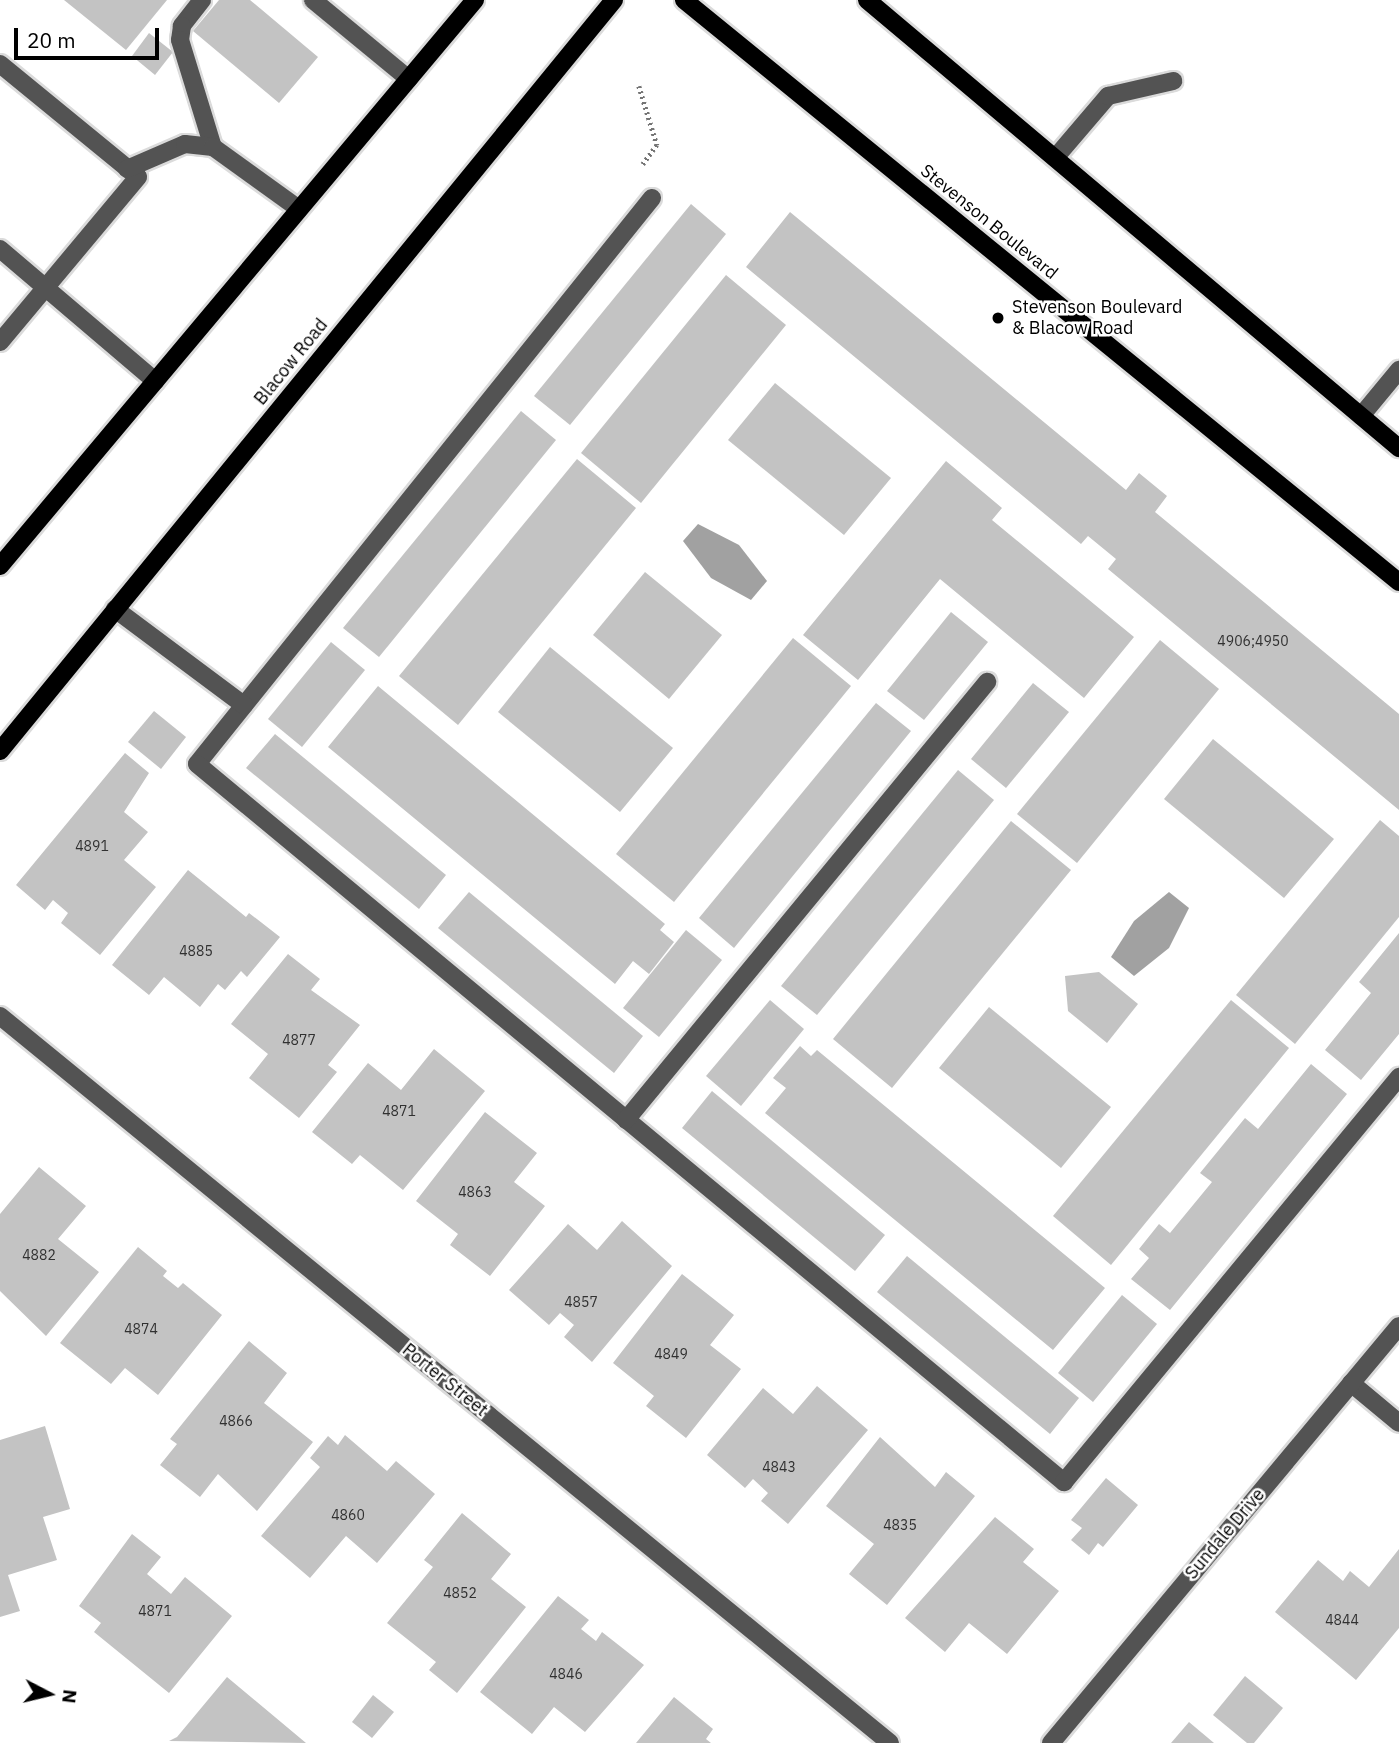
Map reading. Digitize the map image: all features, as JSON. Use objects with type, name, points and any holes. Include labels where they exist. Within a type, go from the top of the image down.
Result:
[{"type":"main road","points":[[0,566],[475,0]]},
{"type":"main road","name":"Blacow Road","points":[[0,751],[614,0]]},
{"type":"main road","name":"Stevenson Boulevard","points":[[684,0],[1399,582]]},
{"type":"main road","points":[[867,0],[1399,447]]},
{"type":"street","points":[[202,0],[182,26],[180,40],[213,148]]},
{"type":"street","points":[[313,0],[409,79]]},
{"type":"street","points":[[0,64],[138,177],[44,286],[0,342]]},
{"type":"street","points":[[1055,158],[1108,96],[1173,80]]},
{"type":"street","points":[[127,169],[185,144],[213,148],[299,209]]},
{"type":"street","points":[[652,198],[197,764],[1064,1482],[1399,1077]]},
{"type":"street","points":[[0,248],[155,381]]},
{"type":"street","points":[[1361,416],[1399,370]]},
{"type":"street","points":[[115,609],[244,705]]},
{"type":"street","points":[[626,1120],[988,682]]},
{"type":"street","name":"Porter Street","points":[[0,1016],[890,1743]]},
{"type":"street","name":"Sundale Drive","points":[[1051,1743],[1399,1326]]},
{"type":"street","points":[[1351,1383],[1399,1423]]},
{"type":"path","points":[[639,86],[657,145],[638,171],[652,198]]},
{"type":"shaded area","points":[[698,524],[739,545],[767,581],[751,600],[711,578],[683,541]]},
{"type":"shaded area","points":[[1169,892],[1189,908],[1169,948],[1134,976],[1111,957],[1134,921]]},
{"type":"building","points":[[64,0],[167,0],[126,50]]},
{"type":"building","points":[[219,0],[250,0],[318,57],[279,103],[193,31]]},
{"type":"building","points":[[149,33],[173,52],[155,75],[132,56]]},
{"type":"building","points":[[691,204],[726,234],[570,425],[534,396]]},
{"type":"building","points":[[790,212],[1126,490],[1139,473],[1167,496],[1155,512],[1399,714],[1399,810],[1108,569],[1116,559],[1088,536],[1081,544],[746,267]]},
{"type":"building","points":[[726,275],[786,325],[641,503],[581,453]]},
{"type":"building","points":[[775,383],[891,478],[844,535],[728,440]]},
{"type":"building","points":[[521,411],[556,440],[379,657],[343,628]]},
{"type":"building","points":[[577,459],[636,508],[458,725],[399,676]]},
{"type":"building","points":[[946,461],[1002,508],[992,520],[1134,637],[1084,698],[940,579],[858,680],[803,635]]},
{"type":"building","points":[[645,572],[722,635],[669,699],[593,635]]},
{"type":"building","points":[[951,612],[988,642],[924,720],[887,691]]},
{"type":"building","points":[[793,638],[851,686],[674,902],[616,854]]},
{"type":"building","points":[[1160,640],[1219,689],[1077,863],[1017,814]]},
{"type":"building","points":[[331,642],[365,670],[302,747],[268,719]]},
{"type":"building","points":[[550,647],[673,748],[620,812],[498,712]]},
{"type":"building","points":[[1033,683],[1069,712],[1006,788],[971,759]]},
{"type":"building","points":[[378,686],[665,924],[660,930],[674,942],[649,974],[633,961],[615,984],[328,747]]},
{"type":"building","points":[[876,703],[911,731],[734,948],[699,918]]},
{"type":"building","points":[[154,711],[186,737],[161,769],[128,742]]},
{"type":"building","points":[[275,734],[446,875],[419,909],[246,768]]},
{"type":"building","points":[[1213,739],[1334,839],[1284,898],[1164,799]]},
{"type":"building","points":[[125,753],[149,773],[124,812],[148,832],[124,860],[156,887],[100,955],[61,923],[68,913],[53,900],[45,910],[16,885]]},
{"type":"building","points":[[958,770],[994,800],[817,1015],[781,986]]},
{"type":"building","points":[[1380,820],[1399,836],[1399,917],[1295,1044],[1236,995]]},
{"type":"building","points":[[1011,821],[1071,870],[892,1088],[833,1039]]},
{"type":"building","points":[[188,870],[246,917],[249,913],[280,937],[247,977],[241,971],[225,990],[218,984],[200,1007],[164,977],[149,995],[112,965]]},
{"type":"building","points":[[469,892],[643,1036],[614,1073],[438,928]]},
{"type":"building","points":[[686,930],[722,960],[659,1037],[623,1008]]},
{"type":"building","points":[[1399,933],[1399,1034],[1361,1080],[1325,1050],[1371,993],[1359,982]]},
{"type":"building","points":[[288,954],[320,979],[311,990],[360,1025],[328,1065],[337,1072],[299,1118],[249,1078],[268,1054],[231,1024]]},
{"type":"building","points":[[1099,972],[1138,1004],[1107,1043],[1068,1011],[1065,976]]},
{"type":"building","points":[[770,1000],[804,1029],[741,1106],[706,1076]]},
{"type":"building","points":[[1231,1000],[1289,1048],[1111,1265],[1053,1216]]},
{"type":"building","points":[[989,1007],[1111,1107],[1061,1168],[939,1068]]},
{"type":"building","points":[[800,1046],[811,1056],[817,1050],[1105,1288],[1053,1350],[765,1113],[786,1088],[773,1078]]},
{"type":"building","points":[[434,1049],[485,1091],[403,1190],[360,1155],[352,1164],[312,1132],[368,1063],[401,1090]]},
{"type":"building","points":[[1311,1064],[1347,1094],[1170,1310],[1131,1279],[1149,1258],[1139,1249],[1159,1224],[1170,1233],[1212,1182],[1200,1173],[1245,1118],[1258,1129]]},
{"type":"building","points":[[712,1091],[885,1235],[855,1271],[682,1128]]},
{"type":"building","points":[[485,1112],[537,1153],[514,1182],[545,1206],[490,1276],[450,1245],[458,1234],[416,1201]]},
{"type":"building","points":[[39,1167],[86,1206],[58,1239],[99,1272],[46,1336],[0,1291],[0,1214]]},
{"type":"building","points":[[622,1221],[672,1266],[592,1362],[564,1337],[574,1325],[560,1313],[549,1325],[509,1290],[568,1224],[597,1250]]},
{"type":"building","points":[[138,1247],[167,1271],[163,1276],[178,1288],[183,1283],[222,1315],[158,1395],[125,1368],[111,1384],[60,1343]]},
{"type":"building","points":[[907,1256],[1079,1398],[1050,1434],[877,1292]]},
{"type":"building","points":[[682,1274],[734,1315],[710,1345],[741,1369],[686,1438],[646,1406],[654,1396],[613,1363]]},
{"type":"building","points":[[1122,1295],[1157,1324],[1093,1402],[1058,1373]]},
{"type":"building","points":[[249,1341],[287,1373],[264,1403],[313,1442],[257,1511],[218,1474],[200,1497],[160,1465],[177,1444],[170,1439]]},
{"type":"building","points":[[817,1386],[868,1430],[788,1524],[761,1501],[768,1493],[753,1479],[745,1488],[707,1455],[763,1388],[793,1414]]},
{"type":"building","points":[[45,1426],[70,1509],[43,1517],[57,1560],[8,1575],[20,1611],[0,1617],[0,1440]]},
{"type":"building","points":[[345,1435],[387,1471],[396,1461],[435,1494],[377,1563],[346,1536],[310,1578],[261,1536],[320,1467],[310,1458],[328,1436],[338,1445]]},
{"type":"building","points":[[880,1437],[935,1487],[946,1472],[975,1496],[887,1605],[849,1574],[874,1544],[826,1506]]},
{"type":"building","points":[[1106,1478],[1138,1505],[1103,1547],[1098,1543],[1089,1555],[1071,1540],[1082,1528],[1071,1520]]},
{"type":"building","points":[[462,1513],[511,1554],[491,1579],[526,1607],[457,1693],[429,1670],[436,1662],[387,1623],[433,1567],[424,1560]]},
{"type":"building","points":[[995,1517],[1034,1549],[1023,1562],[1059,1591],[1007,1654],[969,1623],[945,1652],[905,1618]]},
{"type":"building","points":[[132,1534],[161,1557],[147,1574],[171,1594],[185,1577],[232,1616],[169,1693],[94,1632],[101,1623],[79,1606]]},
{"type":"building","points":[[1399,1549],[1399,1628],[1356,1680],[1275,1612],[1318,1560],[1343,1581],[1350,1571],[1369,1587]]},
{"type":"building","points":[[558,1596],[589,1620],[581,1629],[596,1641],[602,1632],[644,1665],[585,1732],[554,1707],[532,1734],[480,1692]]},
{"type":"building","points":[[1245,1676],[1283,1708],[1254,1743],[1247,1743],[1213,1715]]},
{"type":"building","points":[[227,1677],[306,1743],[169,1741],[177,1737]]},
{"type":"building","points":[[373,1695],[394,1712],[372,1738],[352,1722]]},
{"type":"building","points":[[674,1697],[713,1729],[706,1739],[711,1743],[636,1743]]},
{"type":"building","points":[[1189,1722],[1214,1743],[1171,1743]]},
{"type":"place","name":"Stevenson Boulevard & Blacow Road","points":[[998,318]]}]
